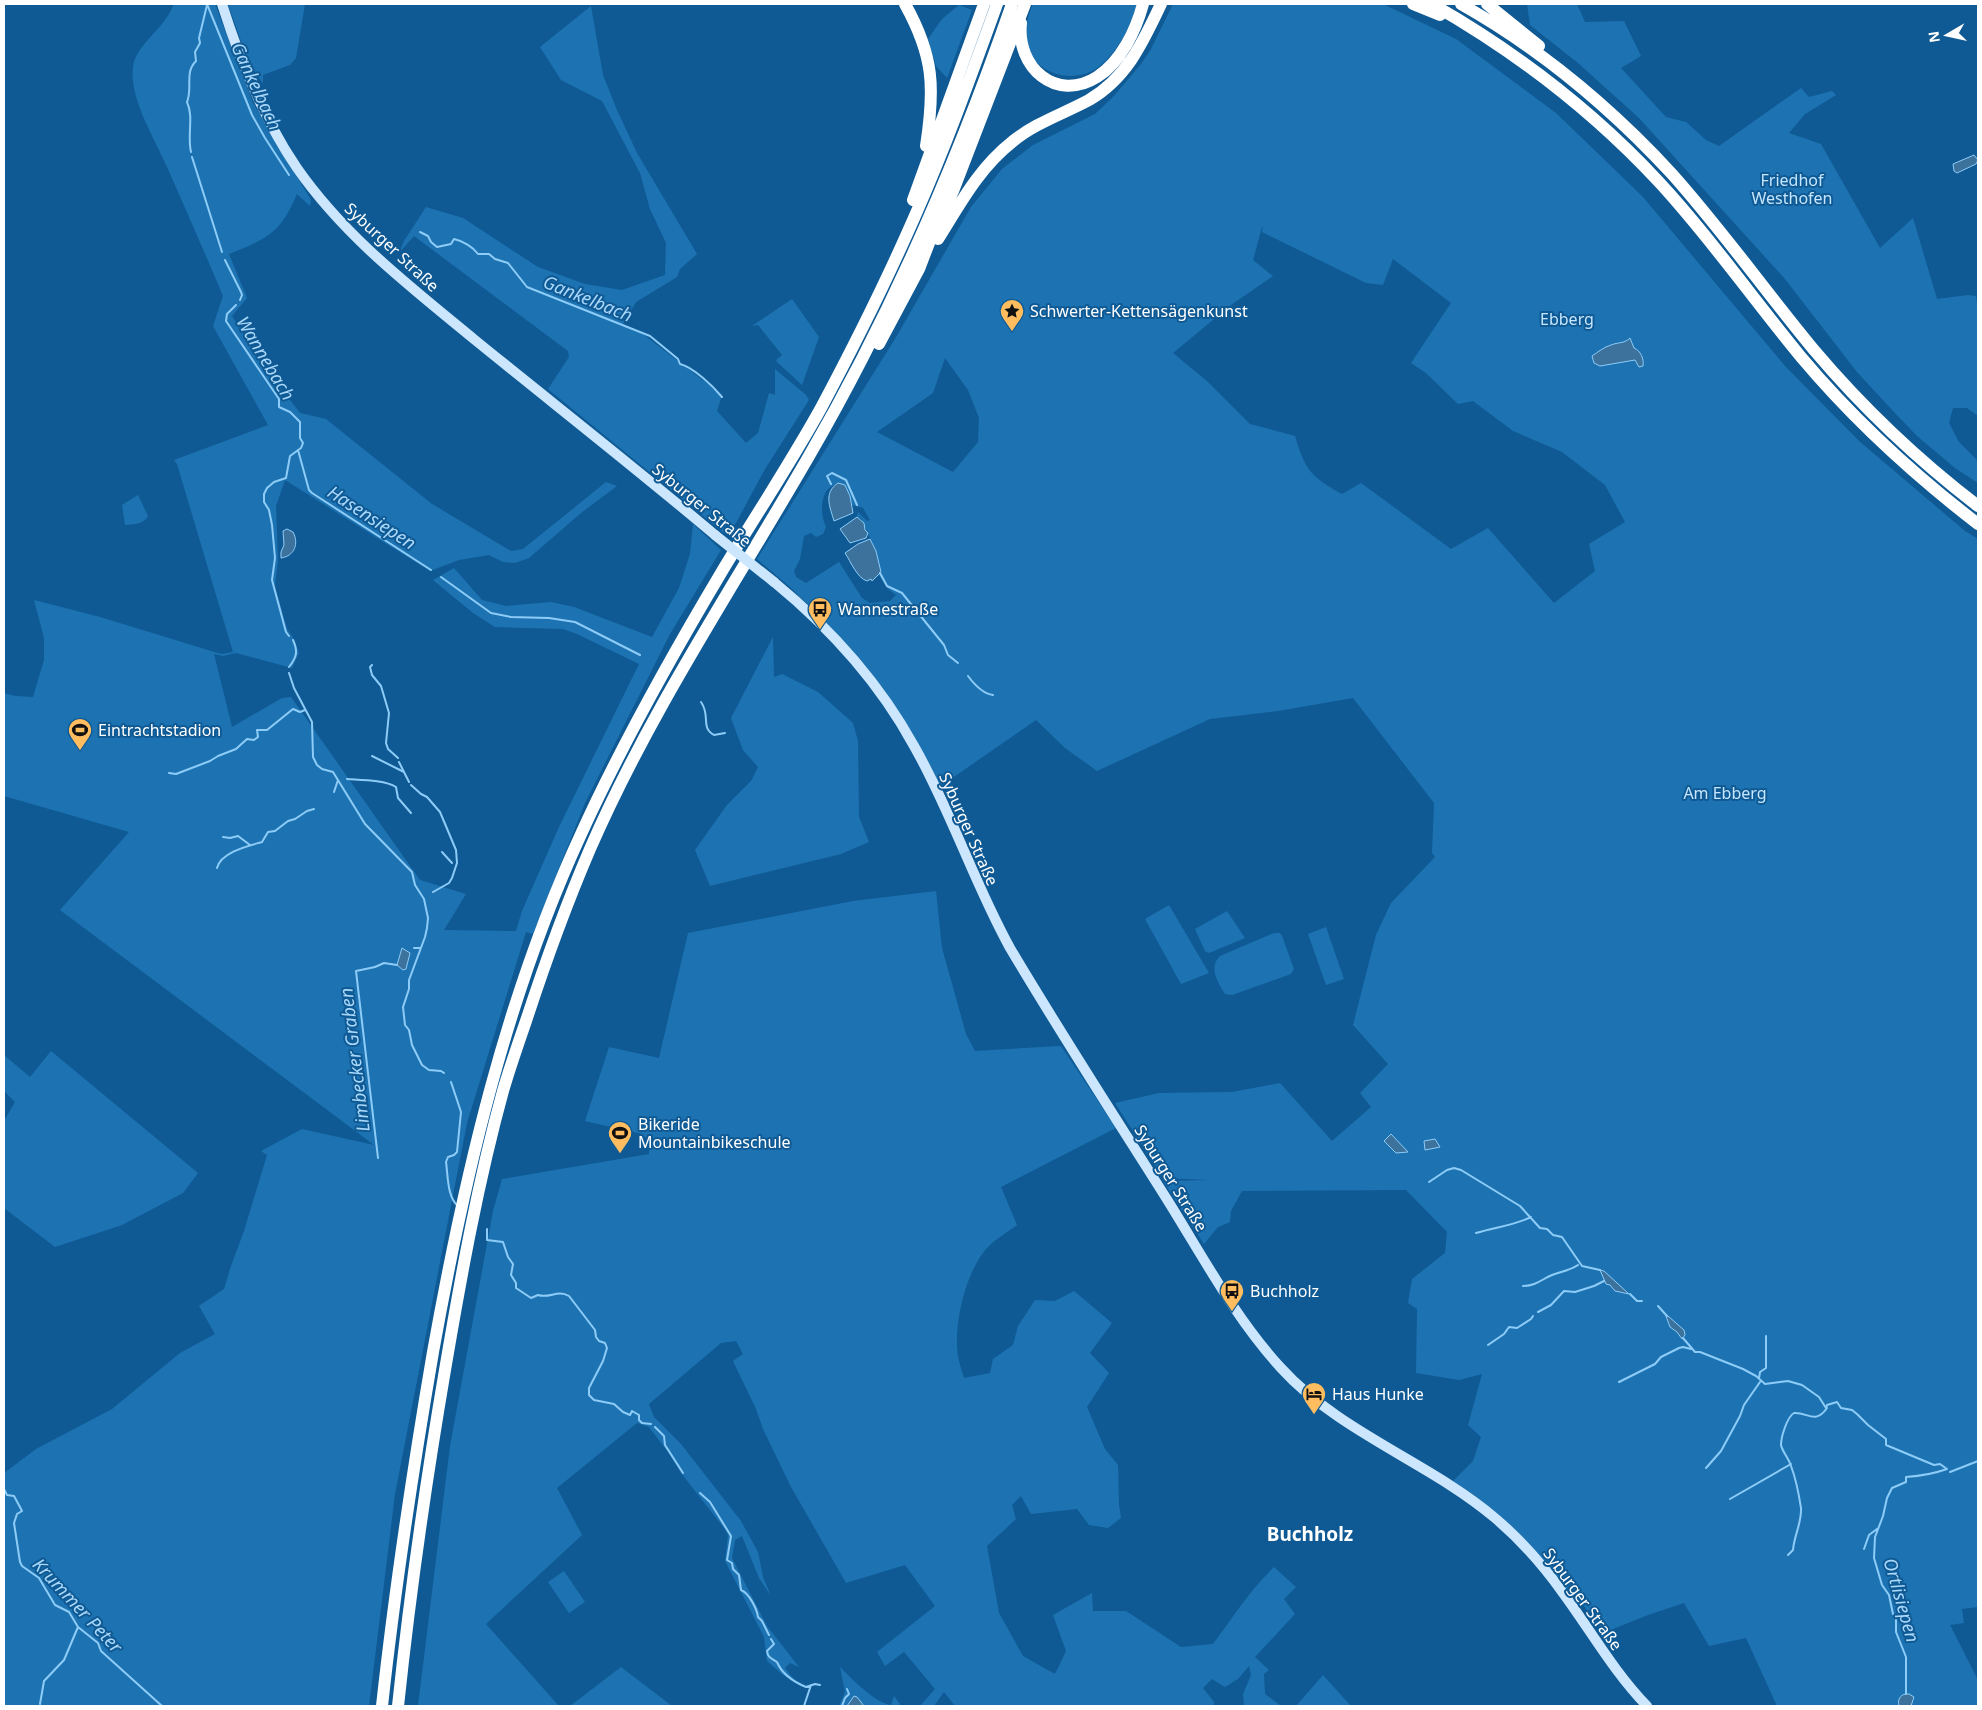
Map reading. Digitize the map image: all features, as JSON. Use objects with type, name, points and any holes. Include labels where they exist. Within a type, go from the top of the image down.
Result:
[{"type":"highway","points":[[905,4],[926,50],[932,92],[932,110],[926,150],[908,213]]},
{"type":"highway","points":[[752,522],[777,472],[814,409],[864,312],[908,213],[984,4]]},
{"type":"highway","points":[[382,1706],[412,1476],[463,1198],[491,1084],[525,975],[581,832],[645,703],[752,522],[790,462],[860,333],[911,226],[997,4]]},
{"type":"highway","points":[[398,1706],[419,1534],[455,1308],[483,1171],[504,1088],[562,917],[621,784],[701,636],[810,455],[876,332],[942,188],[982,88],[1012,4]]},
{"type":"highway","points":[[919,269],[977,131],[1025,4]]},
{"type":"highway","points":[[1025,4],[1020,28],[1022,46],[1027,60],[1035,71],[1044,78],[1056,83],[1072,85],[1084,83],[1097,77],[1112,64],[1133,32],[1143,4]]},
{"type":"highway","points":[[855,372],[874,353],[919,269],[968,190],[988,164],[1013,141],[1028,131],[1089,99],[1111,83],[1134,58],[1161,4]]},
{"type":"highway","points":[[1413,4],[1475,28]]},
{"type":"highway","points":[[1432,4],[1475,28],[1552,83],[1590,114],[1638,160],[1686,212],[1802,357],[1850,412],[1900,461],[1978,524]]},
{"type":"highway","points":[[1461,4],[1521,42],[1562,72],[1600,104],[1671,174],[1713,223],[1815,351],[1868,409],[1909,450],[1978,506]]},
{"type":"highway","points":[[1487,4],[1541,48],[1562,72]]},
{"type":"street","name":"Syburger Straße","points":[[222,4],[247,72],[274,131],[298,169],[330,210],[358,240],[423,297],[774,582],[806,610],[846,650],[899,720],[932,780],[985,902],[1010,948],[1228,1297],[1281,1369],[1313,1397],[1356,1428],[1448,1482],[1509,1531],[1543,1567],[1620,1674],[1647,1706]]},
{"type":"green space","points":[[174,4],[215,4],[253,103],[311,200],[310,206],[297,194],[285,218],[271,233],[254,244],[229,254],[247,298],[232,316],[266,369],[300,413],[326,419],[432,504],[511,551],[523,549],[606,482],[617,486],[581,513],[529,558],[515,563],[503,562],[489,555],[459,560],[430,571],[285,480],[276,506],[278,560],[275,586],[287,629],[294,639],[299,653],[292,668],[236,653],[223,656],[214,654],[232,727],[282,698],[291,697],[420,880],[466,894],[444,930],[516,931],[522,911],[559,827],[639,664],[563,629],[495,627],[473,613],[433,580],[454,568],[482,600],[506,606],[551,602],[574,607],[652,637],[679,588],[690,554],[693,524],[721,550],[670,634],[585,803],[533,934],[526,932],[467,1123],[395,1494],[369,1706],[4,1706],[4,1473],[36,1449],[112,1409],[180,1353],[215,1334],[199,1306],[224,1289],[267,1155],[261,1151],[302,1129],[374,1145],[60,910],[129,832],[4,796],[4,693],[33,697],[44,660],[44,638],[34,600],[100,617],[221,654],[233,652],[177,464],[174,460],[268,425],[213,326],[223,296],[144,119],[135,92],[133,67],[138,53],[163,23]]},
{"type":"green space","points":[[228,4],[305,4],[296,58],[290,65],[263,75],[263,84],[248,61]]},
{"type":"green space","points":[[1033,4],[1137,4],[1123,38],[1107,60],[1090,72],[1069,76],[1048,70],[1032,56],[1027,45],[1026,29]]},
{"type":"green space","name":"Am Ebberg","points":[[1173,4],[1383,4],[1456,39],[1556,113],[1643,197],[1785,366],[1859,441],[1965,531],[1978,539],[1978,1607],[1962,1609],[1964,1623],[1950,1625],[1978,1680],[1978,1706],[1777,1706],[1746,1638],[1709,1646],[1684,1603],[1603,1633],[1575,1593],[1571,1594],[1539,1555],[1453,1481],[1473,1461],[1481,1437],[1468,1425],[1482,1374],[1459,1380],[1416,1373],[1417,1309],[1408,1303],[1412,1279],[1445,1253],[1447,1232],[1406,1190],[1242,1191],[1231,1211],[1230,1222],[1218,1227],[1204,1244],[1163,1181],[1210,1180],[1163,1178],[1115,1103],[1159,1093],[1232,1092],[1280,1083],[1332,1141],[1371,1107],[1360,1093],[1388,1064],[1353,1025],[1376,935],[1391,903],[1435,857],[1432,853],[1434,803],[1353,698],[1278,711],[1210,719],[1097,771],[1065,748],[1036,720],[938,788],[900,719],[817,614],[790,587],[757,559],[895,339],[971,207],[1002,169],[1033,145],[1095,114],[1114,96],[1151,49]],"holes":[[[1263,227],[1262,232],[1366,283],[1383,285],[1393,259],[1451,303],[1411,363],[1426,373],[1458,404],[1473,401],[1513,431],[1562,452],[1605,485],[1625,522],[1589,544],[1595,571],[1554,603],[1488,528],[1451,549],[1361,483],[1342,494],[1323,483],[1306,465],[1295,436],[1250,424],[1208,382],[1173,353],[1231,305],[1273,276],[1253,260]],[[945,358],[968,390],[979,418],[978,442],[953,472],[877,432],[933,393]],[[837,483],[845,485],[852,505],[863,508],[870,520],[867,521],[858,512],[857,517],[861,518],[876,551],[881,572],[879,575],[887,588],[896,595],[890,601],[870,603],[862,598],[839,562],[806,583],[796,577],[794,571],[800,559],[804,536],[811,533],[816,537],[823,534],[826,527],[822,514],[822,503],[827,490]]]},
{"type":"green space","name":"Friedhof Westhofen","points":[[1527,4],[1577,4],[1585,22],[1624,21],[1641,56],[1621,68],[1666,117],[1686,122],[1706,140],[1719,146],[1801,88],[1809,97],[1832,91],[1836,95],[1805,114],[1789,133],[1821,144],[1880,248],[1913,218],[1937,299],[1968,295],[1976,296],[1978,311],[1978,416],[1967,408],[1953,408],[1949,423],[1959,442],[1978,461],[1978,483],[1955,468],[1917,436],[1894,412],[1857,372],[1785,279],[1639,118],[1578,63],[1530,25]]},
{"type":"green space","points":[[959,5],[972,10],[947,78],[936,66],[928,39],[942,19]]},
{"type":"green space","points":[[591,6],[603,75],[617,110],[637,153],[697,254],[680,269],[677,277],[636,302],[623,324],[643,334],[722,395],[717,411],[746,443],[758,433],[769,393],[775,395],[775,369],[806,395],[809,400],[765,469],[736,523],[725,534],[548,389],[569,357],[568,351],[414,236],[399,253],[404,241],[426,207],[463,218],[538,267],[585,284],[622,290],[665,275],[666,243],[650,209],[640,173],[602,101],[561,80],[540,47]]},
{"type":"green space","points":[[792,299],[819,337],[802,385],[777,362],[776,360],[782,355],[758,325],[752,326]]},
{"type":"green space","points":[[138,495],[148,516],[141,523],[125,525],[122,505]]},
{"type":"green space","points":[[773,637],[774,677],[782,674],[818,692],[853,723],[858,741],[859,817],[869,842],[841,854],[710,886],[695,850],[727,805],[751,781],[758,767],[743,750],[731,718]]},
{"type":"green space","points":[[936,891],[942,948],[966,1034],[975,1051],[1061,1046],[1116,1128],[1001,1187],[1017,1225],[992,1243],[981,1256],[968,1282],[963,1298],[957,1343],[958,1359],[964,1378],[990,1373],[993,1359],[1013,1345],[1018,1326],[1035,1300],[1055,1301],[1074,1291],[1112,1323],[1090,1353],[1109,1373],[1087,1407],[1105,1449],[1118,1465],[1121,1518],[1108,1528],[1089,1525],[1077,1509],[1031,1514],[1021,1496],[1012,1505],[1016,1519],[987,1546],[999,1613],[1023,1656],[1055,1674],[1066,1651],[1053,1615],[1092,1593],[1093,1611],[1126,1611],[1181,1647],[1213,1644],[1249,1594],[1274,1567],[1296,1587],[1284,1599],[1295,1614],[1255,1657],[1269,1670],[1264,1674],[1265,1694],[1281,1706],[1244,1706],[1243,1694],[1251,1675],[1249,1666],[1238,1679],[1225,1687],[1212,1679],[1203,1688],[1214,1702],[1214,1706],[955,1706],[944,1692],[934,1706],[920,1706],[935,1689],[904,1652],[885,1666],[877,1652],[935,1606],[905,1565],[846,1583],[791,1487],[763,1429],[756,1409],[733,1361],[743,1354],[736,1341],[721,1343],[649,1404],[654,1417],[681,1444],[741,1521],[758,1552],[763,1577],[771,1596],[759,1578],[742,1536],[735,1540],[732,1558],[767,1626],[799,1667],[790,1663],[785,1668],[796,1682],[783,1675],[767,1661],[764,1637],[725,1561],[728,1535],[724,1528],[681,1473],[649,1427],[637,1423],[557,1488],[582,1535],[486,1624],[559,1706],[418,1706],[450,1446],[493,1211],[502,1179],[649,1154],[649,1141],[642,1134],[585,1121],[609,1047],[659,1058],[688,933],[853,901]]},
{"type":"green space","points":[[1169,905],[1209,973],[1181,984],[1145,919]]},
{"type":"green space","points":[[1227,911],[1245,938],[1209,953],[1205,951],[1195,929]]},
{"type":"green space","points":[[1326,927],[1344,979],[1326,985],[1308,934]]},
{"type":"green space","points":[[1274,933],[1280,933],[1282,936],[1294,969],[1291,974],[1232,995],[1225,994],[1215,975],[1216,960],[1220,956]]},
{"type":"green space","points":[[51,1051],[198,1173],[183,1193],[122,1225],[55,1247],[4,1208],[4,1121],[15,1102],[4,1091],[4,1055],[30,1077]]},
{"type":"green space","points":[[564,1571],[585,1602],[569,1613],[548,1582]]},
{"type":"green space","points":[[621,1667],[672,1706],[570,1706]]},
{"type":"green space","points":[[840,1667],[864,1690],[878,1700],[891,1705],[894,1696],[900,1704],[898,1706],[839,1706],[845,1692]]},
{"type":"green space","points":[[1323,1675],[1351,1706],[1296,1706]]},
{"type":"shaded area","points":[[1974,155],[1978,160],[1976,164],[1957,173],[1954,171],[1953,164]]},
{"type":"shaded area","points":[[1630,338],[1634,348],[1642,356],[1643,366],[1639,367],[1635,360],[1600,366],[1594,363],[1592,356],[1606,347]]},
{"type":"shaded area","points":[[838,483],[845,485],[850,496],[853,513],[834,521],[829,496],[830,491]]},
{"type":"shaded area","points":[[857,517],[864,523],[865,530],[868,533],[866,538],[850,543],[840,529]]},
{"type":"shaded area","points":[[287,529],[293,532],[296,545],[290,555],[281,558],[284,545],[283,531]]},
{"type":"shaded area","points":[[870,539],[876,551],[881,572],[872,581],[871,579],[867,581],[857,573],[845,553],[858,544]]},
{"type":"shaded area","points":[[402,948],[410,953],[406,969],[403,970],[397,965]]},
{"type":"shaded area","points":[[1391,1134],[1408,1152],[1396,1153],[1384,1141]]},
{"type":"shaded area","points":[[1435,1139],[1440,1147],[1425,1150],[1424,1141]]},
{"type":"shaded area","points":[[1600,1270],[1604,1271],[1629,1294],[1615,1291],[1610,1285],[1606,1284]]},
{"type":"shaded area","points":[[1666,1316],[1684,1330],[1685,1335],[1682,1339],[1670,1327]]},
{"type":"shaded area","points":[[1904,1694],[1914,1697],[1911,1706],[1899,1706],[1900,1697]]},
{"type":"shaded area","points":[[854,1696],[857,1697],[864,1706],[847,1706]]},
{"type":"waterway","name":"Gankelbach","points":[[207,4],[252,115],[289,175]]},
{"type":"waterway","name":"Wannebach","points":[[191,152],[190,114],[187,102],[189,97],[189,76],[190,70],[196,61],[195,52],[200,43],[199,38],[207,5]]},
{"type":"waterway","name":"Wannebach","points":[[192,157],[222,252]]},
{"type":"waterway","name":"Gankelbach","points":[[420,232],[428,236],[437,247],[451,244],[454,239],[461,241],[478,254],[489,254],[495,259],[508,263],[527,287],[650,336],[678,359],[680,364],[691,369],[722,397]]},
{"type":"waterway","name":"Wannebach","points":[[225,260],[241,292],[240,300]]},
{"type":"waterway","name":"Wannebach","points":[[236,305],[227,314],[226,321],[279,399],[279,407],[290,412],[300,422],[300,438],[303,443],[301,448],[290,456],[286,478],[274,482],[267,488],[264,494],[264,502],[269,510],[272,525],[275,558],[272,580],[286,632],[289,636]]},
{"type":"waterway","name":"Hasensiepen","points":[[298,450],[309,490],[312,493],[431,570]]},
{"type":"waterway","name":"Gankelbach","points":[[831,484],[827,476],[832,473],[846,480],[857,505]]},
{"type":"waterway","name":"Gankelbach","points":[[880,573],[887,586],[902,593],[944,645],[948,655],[958,663]]},
{"type":"waterway","name":"Hasensiepen","points":[[441,577],[491,613],[511,617],[549,618],[575,622],[640,655]]},
{"type":"waterway","name":"Wannebach","points":[[289,667],[296,654],[293,640]]},
{"type":"waterway","points":[[372,665],[370,667],[372,675],[381,686],[389,713],[386,743],[388,749],[398,758]]},
{"type":"waterway","name":"Wannebach","points":[[289,673],[294,688],[312,722],[313,757],[317,765],[322,769],[333,772],[365,824],[412,872],[415,885],[424,899],[428,918],[427,928],[409,980],[409,989],[403,1007],[405,1025],[409,1030],[412,1045],[422,1065],[429,1070],[444,1073]]},
{"type":"waterway","name":"Gankelbach","points":[[968,676],[982,691],[993,695]]},
{"type":"waterway","name":"Hasensiepen","points":[[701,702],[704,707],[706,725],[710,732],[714,735],[725,733]]},
{"type":"waterway","points":[[169,773],[176,774],[236,749],[247,739],[254,740],[258,737],[257,730],[267,730],[293,709],[300,712],[305,710]]},
{"type":"waterway","points":[[372,756],[404,772]]},
{"type":"waterway","points":[[399,762],[409,782]]},
{"type":"waterway","points":[[347,779],[379,782],[396,787],[398,798],[411,813]]},
{"type":"waterway","points":[[334,792],[338,780]]},
{"type":"waterway","points":[[411,785],[427,797],[440,812],[456,850],[457,863],[452,878],[449,883],[433,892]]},
{"type":"waterway","points":[[217,868],[220,862],[229,854],[262,842],[268,832],[275,831],[288,821],[314,809]]},
{"type":"waterway","points":[[223,837],[238,836],[250,845]]},
{"type":"waterway","points":[[442,852],[452,863]]},
{"type":"waterway","name":"Wannebach","points":[[414,948],[421,948]]},
{"type":"waterway","name":"Limbecker Graben","points":[[378,1158],[356,971],[384,963],[397,965]]},
{"type":"waterway","name":"Wannebach","points":[[451,1082],[461,1112],[457,1152],[448,1157],[446,1162],[450,1192],[458,1206]]},
{"type":"waterway","points":[[1429,1182],[1447,1170],[1454,1168],[1461,1170],[1520,1206],[1540,1228],[1547,1229],[1553,1235],[1562,1237],[1582,1266],[1600,1270]]},
{"type":"waterway","points":[[1476,1233],[1531,1217]]},
{"type":"waterway","name":"Wannebach","points":[[487,1229],[487,1240],[503,1242],[508,1257],[513,1264],[511,1275],[516,1283],[516,1288],[531,1298],[538,1295],[546,1296],[561,1293],[569,1296],[595,1330],[599,1341],[605,1343],[607,1348],[603,1361],[589,1388],[589,1395],[594,1400],[614,1404],[630,1415],[632,1411],[639,1415],[639,1420],[642,1423],[651,1424]]},
{"type":"waterway","points":[[1523,1286],[1535,1284],[1578,1265]]},
{"type":"waterway","points":[[1538,1312],[1551,1305],[1564,1291],[1575,1292],[1604,1281]]},
{"type":"waterway","points":[[1630,1294],[1637,1301],[1642,1301]]},
{"type":"waterway","points":[[1658,1306],[1667,1316]]},
{"type":"waterway","points":[[1488,1345],[1504,1334],[1509,1327],[1517,1328],[1533,1316]]},
{"type":"waterway","points":[[1759,1378],[1760,1372],[1766,1368],[1766,1336]]},
{"type":"waterway","points":[[1683,1338],[1695,1352],[1700,1352],[1743,1369],[1756,1376],[1765,1384],[1788,1381],[1802,1385],[1819,1397],[1826,1408],[1827,1405],[1837,1402],[1841,1408],[1852,1410],[1886,1439],[1886,1445],[1934,1465],[1940,1464],[1947,1469]]},
{"type":"waterway","points":[[1619,1382],[1655,1364],[1661,1357],[1679,1348],[1691,1349]]},
{"type":"waterway","points":[[1706,1468],[1721,1451],[1744,1405],[1760,1382]]},
{"type":"waterway","points":[[1788,1555],[1793,1550],[1801,1508],[1793,1471],[1781,1445],[1783,1432],[1791,1415],[1794,1413],[1815,1417],[1819,1416],[1827,1408]]},
{"type":"waterway","name":"Wannebach","points":[[655,1427],[664,1436],[665,1445],[683,1473]]},
{"type":"waterway","points":[[1950,1472],[1978,1461]]},
{"type":"waterway","points":[[1730,1499],[1791,1464]]},
{"type":"waterway","name":"Ortlisiepen","points":[[1906,1694],[1906,1657],[1896,1632],[1896,1618],[1893,1614],[1889,1595],[1882,1585],[1874,1558],[1875,1537],[1892,1488],[1906,1482],[1906,1477],[1926,1475],[1947,1469]]},
{"type":"waterway","name":"Krummer Peter","points":[[4,1481],[4,1489],[7,1495],[14,1496],[22,1511],[17,1514],[14,1523],[22,1566],[39,1578],[55,1605],[69,1612],[78,1627],[98,1643],[101,1651],[162,1706]]},
{"type":"waterway","name":"Wannebach","points":[[700,1493],[710,1502],[731,1536],[727,1560],[732,1563],[733,1569],[739,1575],[741,1590],[747,1594],[752,1602],[758,1617],[769,1635]]},
{"type":"waterway","points":[[1864,1549],[1869,1535],[1877,1529]]},
{"type":"waterway","points":[[40,1704],[44,1681],[64,1660],[78,1627]]},
{"type":"waterway","name":"Wannebach","points":[[771,1639],[774,1644],[767,1651],[768,1655],[777,1662],[785,1674],[806,1687],[815,1684],[820,1685]]},
{"type":"waterway","points":[[804,1706],[811,1685]]},
{"type":"waterway","name":"Wannebach","points":[[842,1706],[849,1694],[847,1689]]},
{"type":"place","name":"Schwerter-Kettensägenkunst","points":[[1012,332]]},
{"type":"place","name":"Wannestraße","points":[[820,630]]},
{"type":"place","name":"Eintrachtstadion","points":[[80,751]]},
{"type":"place","name":"Bikeride Mountainbikeschule","points":[[620,1154]]},
{"type":"place","name":"Buchholz","points":[[1232,1312]]},
{"type":"place","name":"Haus Hunke","points":[[1314,1415]]},
{"type":"district","name":"Buchholz","points":[[1310,1534]]},
{"type":"park label","name":"Ebberg","points":[[1567,319]]}]
